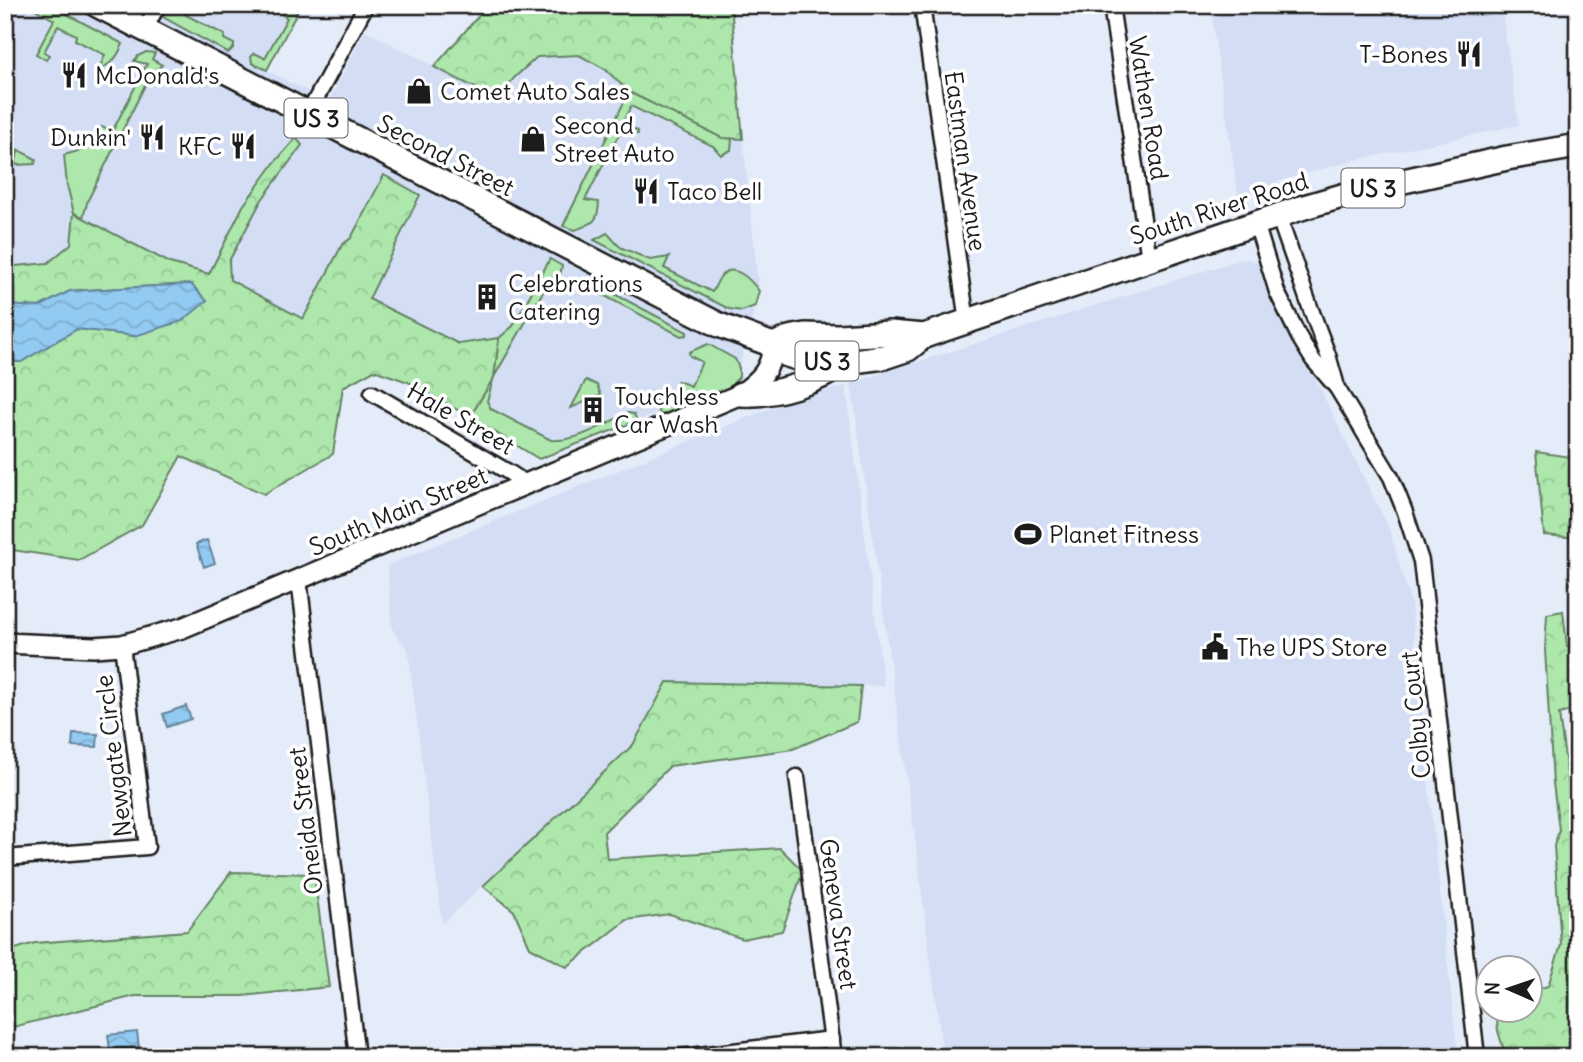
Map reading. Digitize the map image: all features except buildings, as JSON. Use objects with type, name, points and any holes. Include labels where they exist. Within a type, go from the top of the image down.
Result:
[{"type":"main road","name":"Second Street","points":[[97,5],[719,325],[773,345]]},
{"type":"main road","name":"South River Road","points":[[773,345],[796,359],[845,362],[884,357],[908,349],[924,336],[1278,215],[1363,190],[1507,158],[1578,146]]},
{"type":"main road","name":"South River Road","points":[[773,345],[805,335],[890,333],[924,336]]},
{"type":"main road","name":"South Main Street","points":[[5,643],[80,647],[122,645],[182,628],[741,394],[767,370],[773,345]]},
{"type":"main road","points":[[741,394],[775,391],[816,380],[845,362]]},
{"type":"street","points":[[145,31],[158,5]]},
{"type":"street","points":[[308,114],[366,5]]},
{"type":"street","name":"Eastman Avenue","points":[[922,5],[967,322]]},
{"type":"street","name":"Wathen Road","points":[[1111,5],[1149,259]]},
{"type":"street","name":"Colby Court","points":[[1278,215],[1328,355],[1337,388]]},
{"type":"street","name":"Colby Court","points":[[1256,223],[1277,292],[1299,337],[1337,388],[1391,477],[1421,561],[1477,1057]]},
{"type":"street","name":"Hale Street","points":[[372,393],[527,484]]},
{"type":"street","name":"Oneida Street","points":[[299,579],[357,1057]]},
{"type":"street","name":"Newgate Circle","points":[[5,858],[147,847],[122,645]]},
{"type":"street","name":"Geneva Street","points":[[797,777],[834,1057]]},
{"type":"street","points":[[682,1057],[832,1039]]},
{"type":"shaded area","points":[[5,5],[301,5],[267,70],[328,102],[365,30],[489,95],[504,91],[537,57],[579,55],[605,69],[630,92],[722,137],[743,139],[759,291],[739,377],[729,388],[662,416],[659,413],[539,459],[470,417],[494,377],[459,344],[369,299],[420,196],[384,175],[351,238],[342,245],[303,319],[230,280],[170,263],[74,213],[71,244],[48,263],[5,267]]},
{"type":"shaded area","points":[[1210,5],[1501,5],[1519,125],[1352,161],[1238,196]]},
{"type":"shaded area","points":[[1249,259],[1258,263],[1389,528],[1411,603],[1458,1057],[943,1057],[851,383]]},
{"type":"shaded area","points":[[846,386],[884,686],[667,682],[633,745],[442,924],[408,650],[392,629],[387,565],[763,411]]},
{"type":"green space","points":[[28,5],[50,5],[123,44],[119,53],[108,65],[99,69],[105,55],[75,40],[76,35],[58,26],[44,52],[49,55],[46,60],[36,54],[54,20]]},
{"type":"green space","points":[[169,5],[191,5],[186,15],[225,35],[224,39],[234,44],[234,47],[228,53],[163,17]]},
{"type":"green space","points":[[286,5],[301,5],[267,70],[252,63],[251,56],[254,53],[265,58],[287,18],[281,14]]},
{"type":"green space","points":[[488,5],[731,5],[743,139],[722,138],[629,92],[605,69],[579,55],[537,57],[504,91],[489,95],[434,67]]},
{"type":"green space","points":[[146,52],[155,53],[152,59],[162,65],[150,75],[88,200],[83,217],[74,213],[67,185],[64,155],[89,148],[100,127],[113,130],[147,64],[134,61]]},
{"type":"green space","points":[[629,92],[722,137],[732,139],[731,150],[721,155],[713,146],[631,106],[623,123],[638,131],[638,134],[619,134],[585,200],[599,202],[596,218],[590,224],[575,230],[563,226]]},
{"type":"green space","points":[[296,138],[302,145],[261,201],[229,261],[230,280],[303,319],[342,245],[351,238],[384,175],[420,195],[369,299],[459,344],[499,338],[494,377],[470,417],[408,382],[374,370],[343,387],[333,454],[264,494],[181,456],[142,525],[79,560],[5,549],[5,362],[21,362],[77,329],[135,336],[191,284],[70,291],[39,307],[5,305],[5,267],[48,263],[71,244],[74,213],[170,263],[209,274],[243,206]]},
{"type":"green space","points":[[5,143],[36,159],[35,164],[15,164],[18,152],[5,146]]},
{"type":"green space","points":[[607,233],[620,247],[650,260],[669,257],[664,268],[712,292],[726,272],[736,271],[759,291],[755,306],[742,311],[729,309],[594,240]]},
{"type":"green space","points":[[550,259],[562,266],[560,276],[551,278],[494,377],[499,338],[513,326]]},
{"type":"green space","points":[[586,279],[687,332],[687,335],[681,336],[584,285]]},
{"type":"green space","points":[[708,344],[735,359],[739,377],[729,388],[662,416],[655,399],[659,393],[662,402],[681,396],[677,381],[691,386],[702,362],[690,356],[689,352]]},
{"type":"green space","points":[[494,377],[487,401],[491,409],[551,440],[581,435],[628,413],[634,414],[637,421],[539,459],[470,417]]},
{"type":"green space","points":[[586,380],[597,385],[601,395],[571,408]]},
{"type":"green space","points":[[1536,452],[1578,458],[1578,538],[1544,535]]},
{"type":"green space","points":[[1563,611],[1567,646],[1578,656],[1578,709],[1559,714],[1570,795],[1578,826],[1578,1057],[1506,1057],[1497,1024],[1544,1024],[1544,987],[1548,986],[1561,945],[1554,846],[1559,830],[1553,783],[1545,650],[1547,614]]},
{"type":"green space","points":[[667,682],[861,686],[857,722],[793,749],[670,766],[604,832],[607,859],[780,848],[803,871],[782,931],[743,939],[670,914],[627,920],[567,967],[530,947],[514,911],[483,886],[633,745]]},
{"type":"green space","points":[[231,872],[314,874],[329,987],[242,996],[135,996],[5,1029],[5,952],[35,943],[187,931]]},
{"type":"water","points":[[191,284],[207,301],[182,321],[135,336],[77,329],[21,362],[5,362],[5,305],[39,307],[70,291]]},
{"type":"water","points":[[207,540],[215,563],[204,567],[196,544]]},
{"type":"water","points":[[186,706],[191,719],[167,727],[163,714]]},
{"type":"water","points":[[73,733],[98,734],[97,747],[72,746]]},
{"type":"water","points":[[137,1032],[139,1047],[110,1050],[108,1035]]},
{"type":"place","name":"T-Bones","points":[[1469,54]]},
{"type":"place","name":"McDonald's","points":[[74,75]]},
{"type":"place","name":"Comet Auto Sales","points":[[419,91]]},
{"type":"place","name":"Dunkin'","points":[[152,137]]},
{"type":"place","name":"Second Street Auto","points":[[533,139]]},
{"type":"place","name":"KFC","points":[[243,146]]},
{"type":"place","name":"Taco Bell","points":[[646,191]]},
{"type":"place","name":"Celebrations Catering","points":[[487,297]]},
{"type":"place","name":"Touchless Car Wash","points":[[593,410]]},
{"type":"place","name":"Planet Fitness","points":[[1028,534]]},
{"type":"place","name":"The UPS Store","points":[[1215,647]]}]
